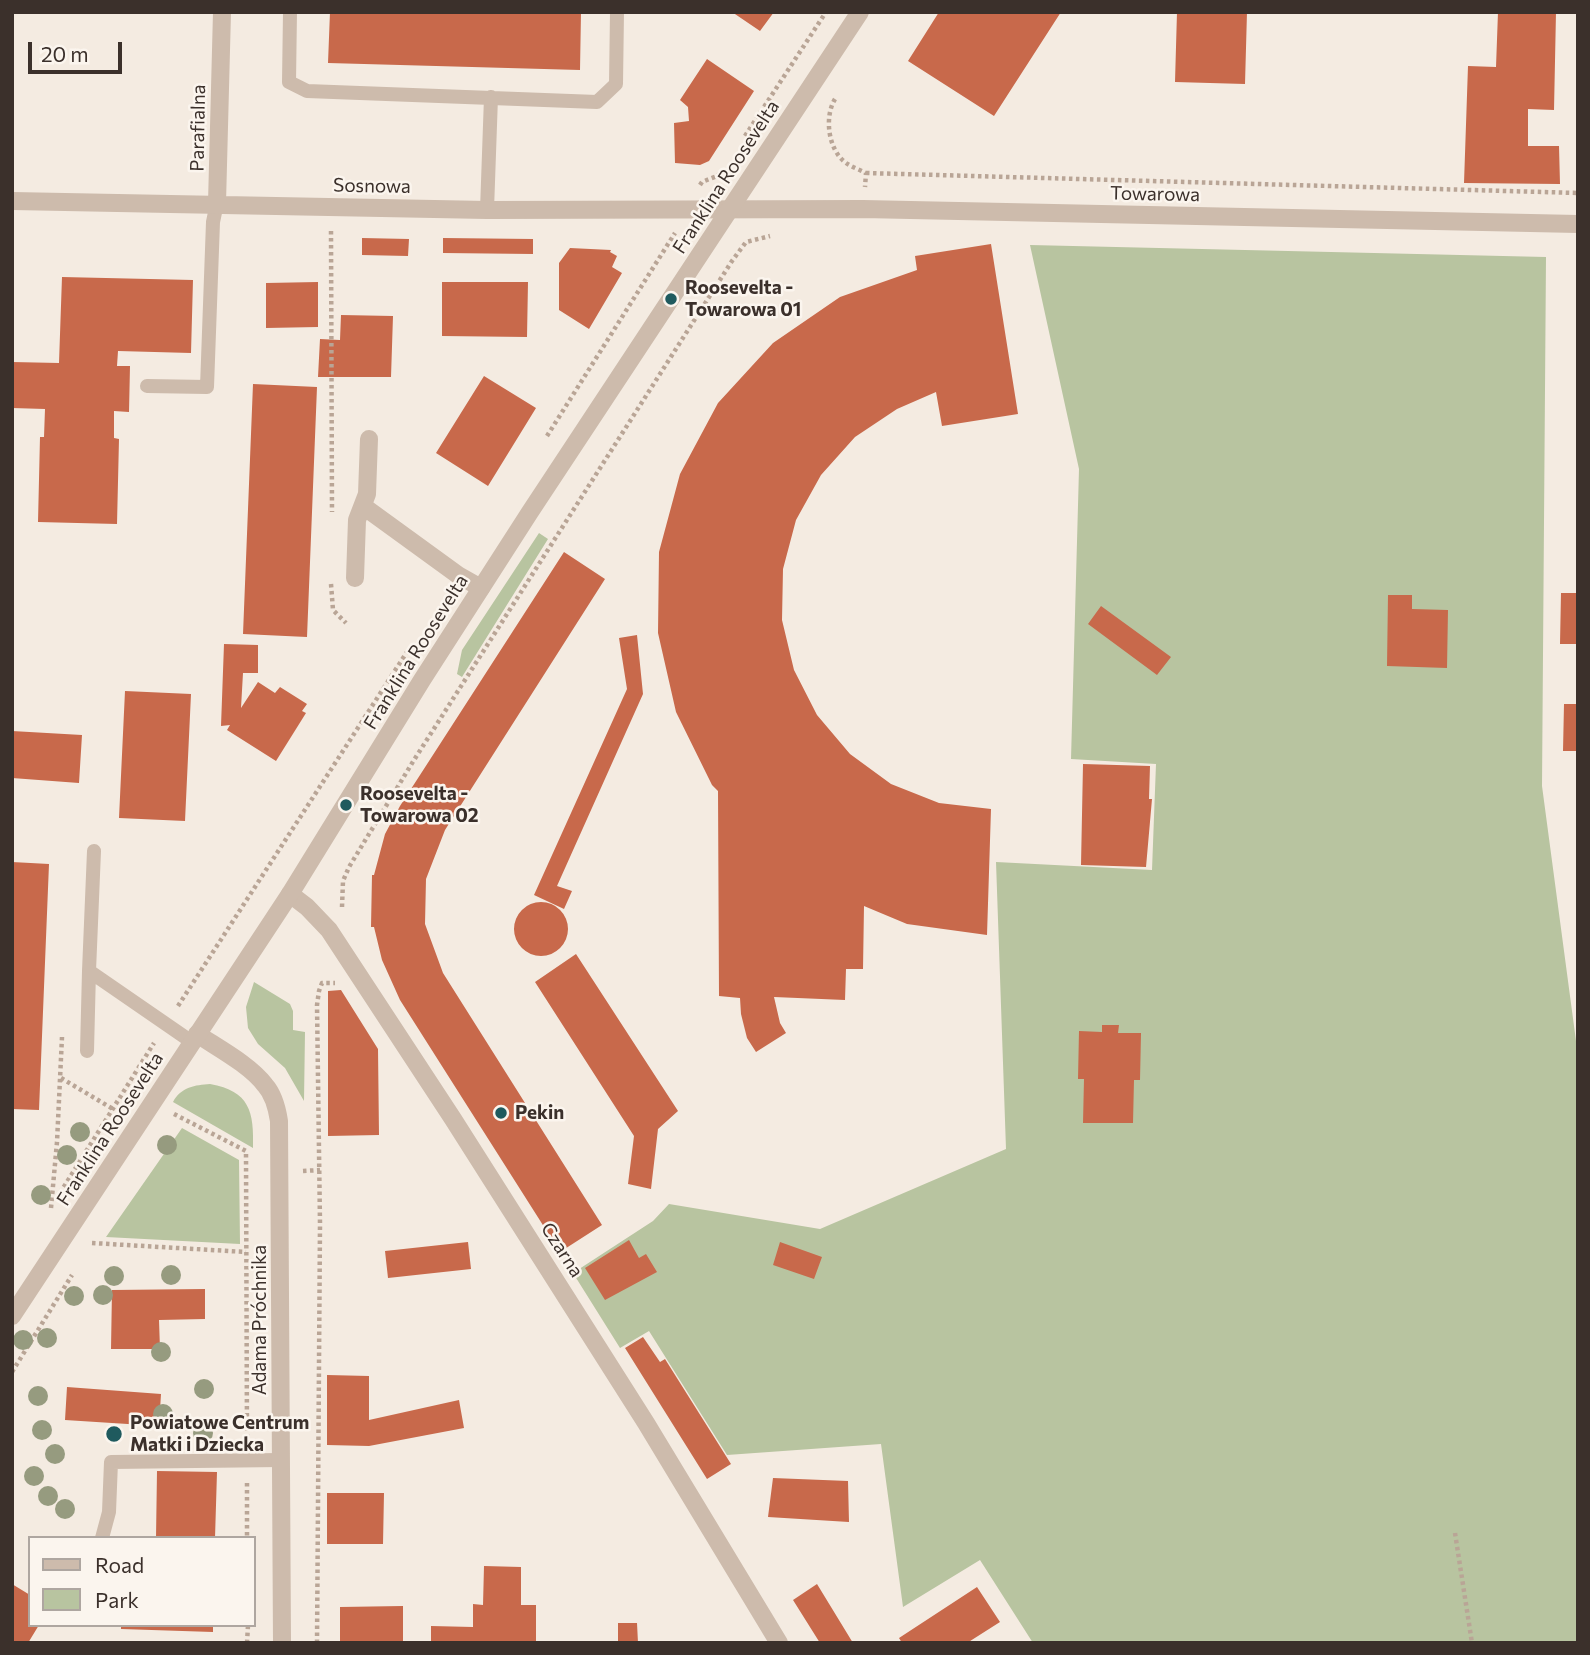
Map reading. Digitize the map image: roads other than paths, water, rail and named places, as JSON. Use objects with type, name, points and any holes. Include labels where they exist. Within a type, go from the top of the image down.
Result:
[{"type":"street","name":"Parafialna","points":[[217,204],[222,12]]},
{"type":"street","name":"Franklina Roosevelta","points":[[12,1316],[290,894],[481,588],[860,12]]},
{"type":"street","name":"Sosnowa","points":[[12,201],[487,210],[732,208]]},
{"type":"street","name":"Towarowa","points":[[732,208],[1578,224]]},
{"type":"street","points":[[355,579],[357,520],[367,494],[369,439]]},
{"type":"street","points":[[363,506],[458,575],[481,588]]},
{"type":"street","name":"Czarna","points":[[290,894],[320,918],[345,954],[639,1411],[779,1643]]},
{"type":"street","name":"Adama Próchnika","points":[[195,1038],[252,1072],[266,1085],[279,1121],[282,1643]]},
{"type":"lane","points":[[290,12],[289,82],[307,91],[597,102],[616,84],[617,12]]},
{"type":"lane","points":[[487,210],[491,97]]},
{"type":"lane","points":[[147,386],[207,387],[213,222],[217,204]]},
{"type":"lane","points":[[87,1051],[94,851]]},
{"type":"lane","points":[[89,971],[166,1025],[195,1038]]},
{"type":"lane","points":[[103,1536],[109,1512],[111,1462],[281,1460]]},
{"type":"place","name":"Roosevelta - Towarowa 01","points":[[671,299]]},
{"type":"place","name":"Roosevelta - Towarowa 02","points":[[346,805]]},
{"type":"place","name":"Pekin","points":[[501,1113]]},
{"type":"place","name":"Powiatowe Centrum Matki i Dziecka","points":[[114,1434]]}]
